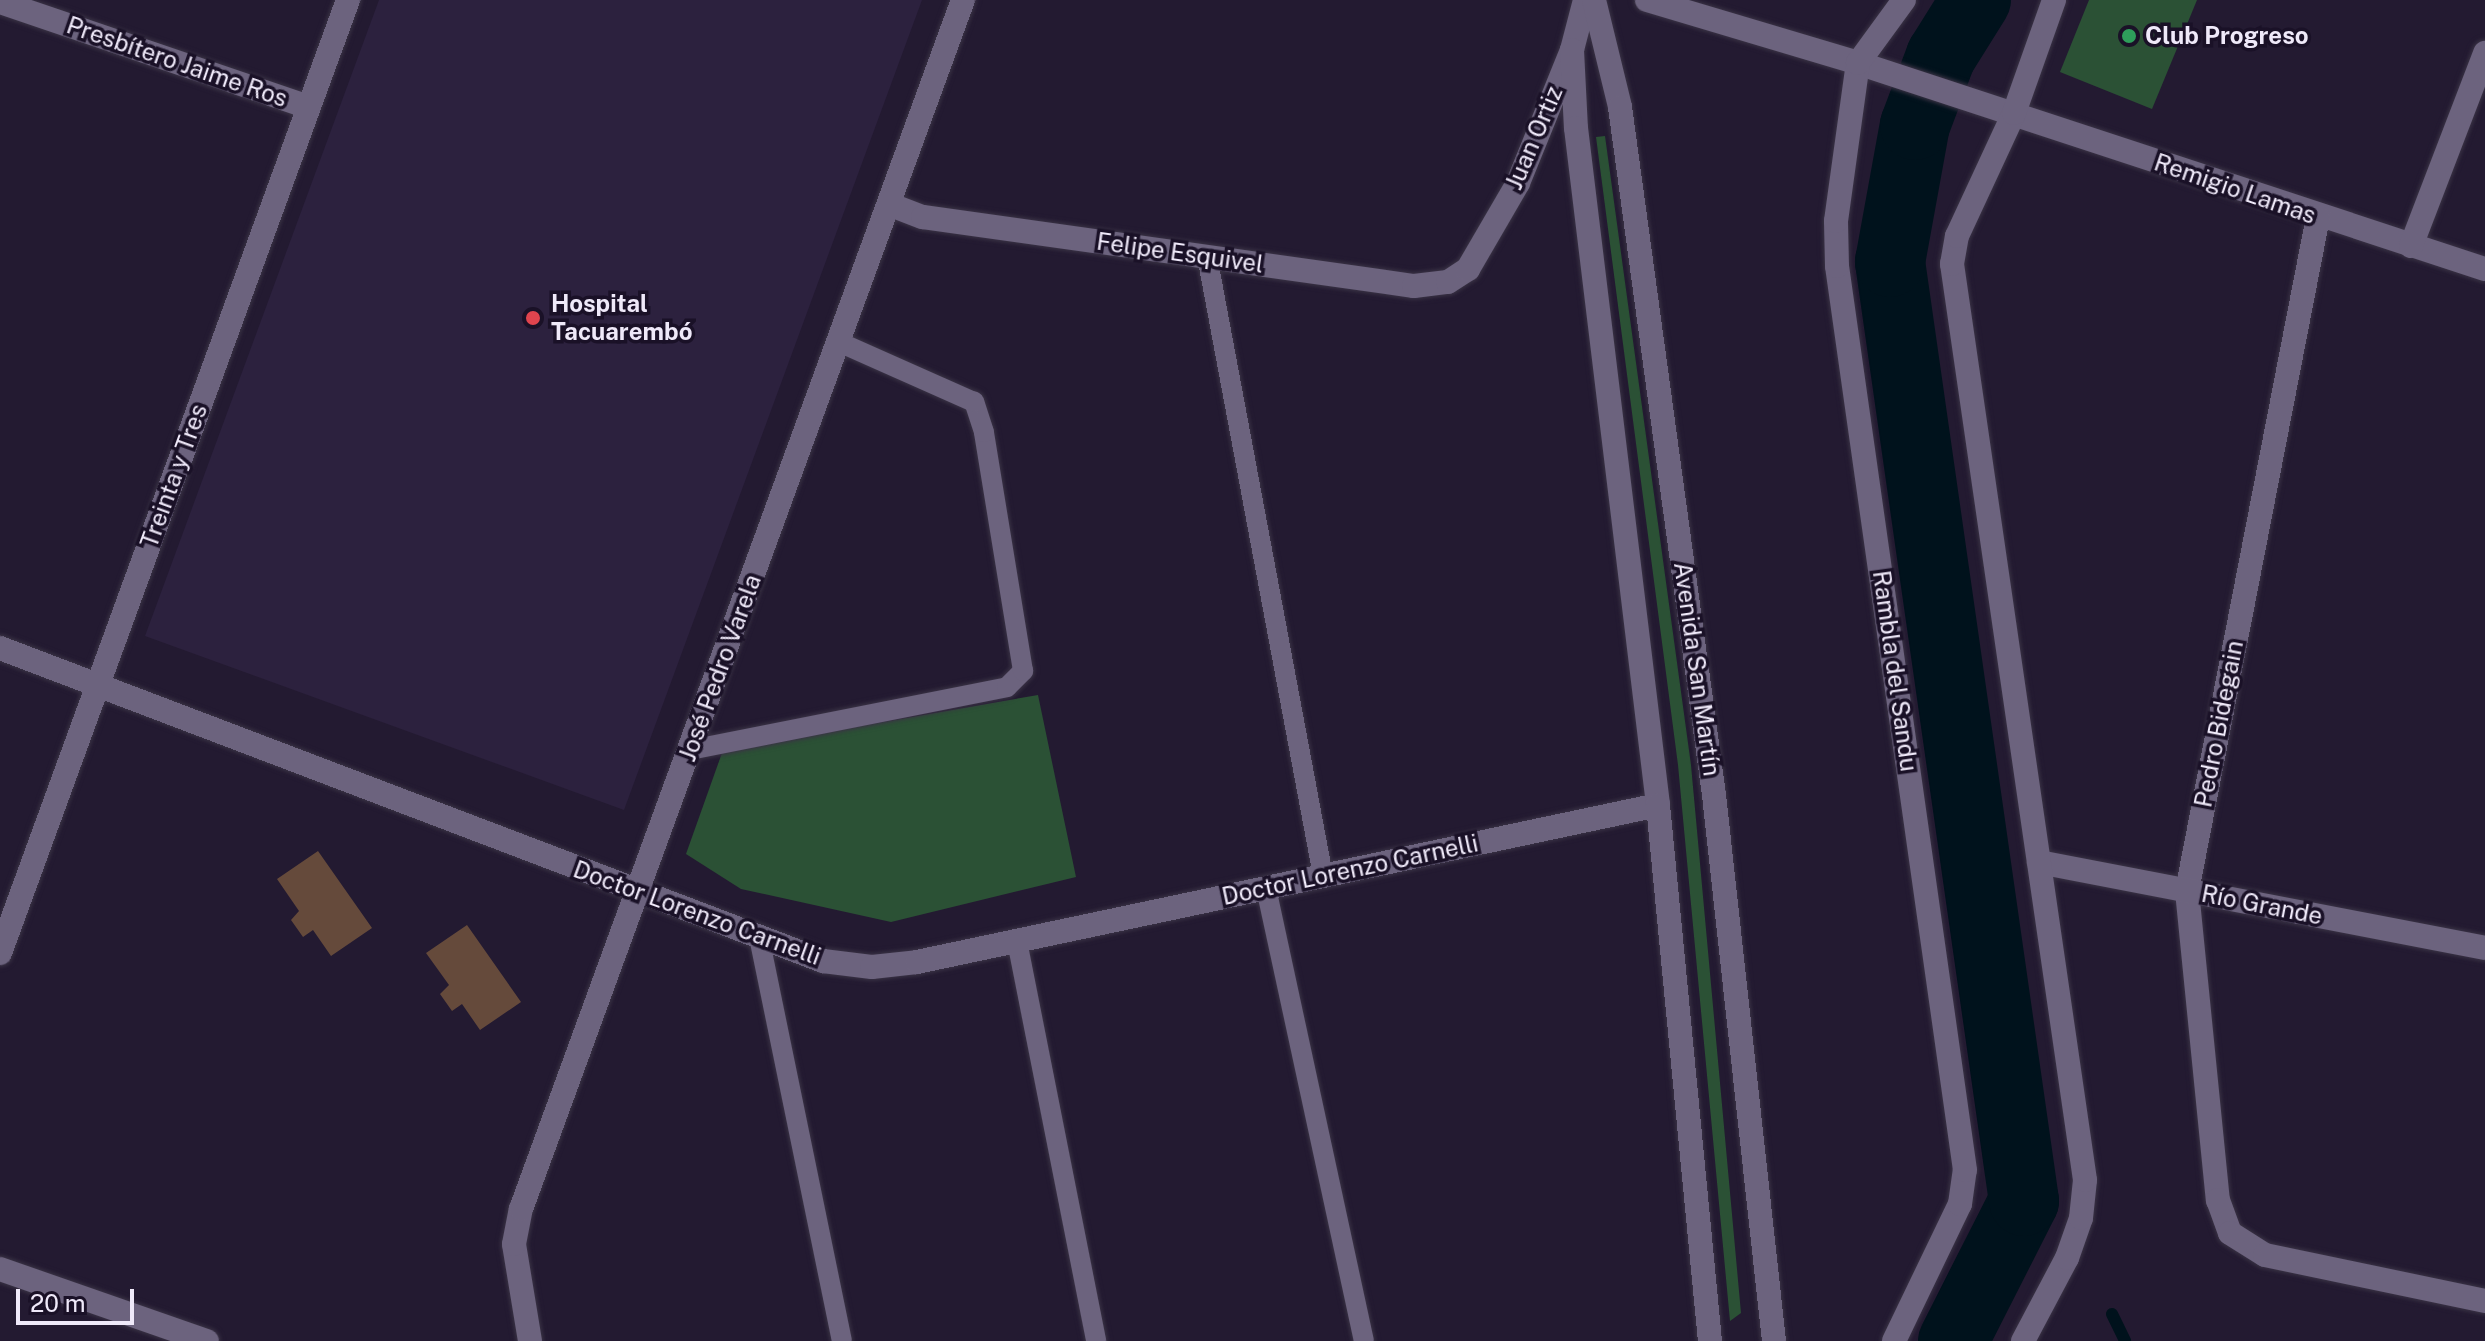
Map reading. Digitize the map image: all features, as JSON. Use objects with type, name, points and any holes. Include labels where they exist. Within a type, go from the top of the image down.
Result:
[{"type":"street","name":"Treinta y Tres","points":[[0,953],[348,0]]},
{"type":"street","name":"José Pedro Varela","points":[[530,1341],[514,1244],[521,1209],[841,343],[963,0]]},
{"type":"street","name":"Juan Ortiz","points":[[1468,269],[1518,183],[1572,50],[1585,0]]},
{"type":"street","name":"Avenida San Martín","points":[[1594,0],[1620,107],[1714,795],[1774,1341]]},
{"type":"street","name":"Remigio Lamas","points":[[1647,0],[1987,104],[2318,217],[2485,269]]},
{"type":"street","name":"Rambla del Sandu","points":[[1894,1341],[1960,1204],[1965,1170],[1837,266],[1836,221],[1869,67],[1904,0]]},
{"type":"street","points":[[2023,1341],[2067,1258],[2081,1218],[2085,1180],[1952,264],[1957,236],[2014,113],[2054,0]]},
{"type":"street","name":"Presbítero Jaime Ros","points":[[0,2],[309,107]]},
{"type":"street","points":[[1572,50],[1576,128],[1658,805],[1710,1341]]},
{"type":"street","points":[[2411,246],[2485,53]]},
{"type":"street","name":"Felipe Esquivel","points":[[891,205],[923,217],[1414,286],[1448,282],[1468,269]]},
{"type":"street","name":"Pedro Bidegain","points":[[2318,217],[2187,891],[2218,1200],[2230,1233],[2265,1255],[2485,1301]]},
{"type":"street","name":"Doctor Lorenzo Carnelli","points":[[0,648],[823,961],[872,967],[1017,941],[1658,805]]},
{"type":"street","name":"Río Grande","points":[[2039,862],[2485,948]]},
{"type":"street","points":[[0,1269],[207,1341]]},
{"type":"lane","points":[[1207,256],[1323,876]]},
{"type":"lane","points":[[690,750],[1007,687],[1023,671],[984,432],[974,402],[841,343]]},
{"type":"lane","points":[[1266,888],[1364,1341]]},
{"type":"lane","points":[[759,937],[842,1341]]},
{"type":"lane","points":[[1017,941],[1096,1341]]},
{"type":"shaded area","name":"Hospital Tacuarembó","points":[[379,0],[922,0],[624,810],[145,636]]},
{"type":"green space","name":"Club Progreso","points":[[2089,0],[2197,0],[2152,109],[2060,72]]},
{"type":"green space","points":[[1605,136],[1691,765],[1741,1313],[1730,1321],[1678,765],[1596,137]]},
{"type":"green space","points":[[1038,695],[1076,877],[891,922],[741,889],[686,854],[723,750]]},
{"type":"building","points":[[318,851],[372,928],[331,956],[313,930],[303,937],[291,920],[299,911],[277,879]]},
{"type":"building","points":[[467,925],[521,1002],[480,1030],[462,1004],[452,1011],[440,994],[449,985],[426,953]]},
{"type":"waterway","points":[[1953,1341],[2024,1201],[1890,262],[1915,125],[1941,56],[1976,0]]},
{"type":"waterway","points":[[2112,1314],[2125,1341]]},
{"type":"place","name":"Club Progreso","points":[[2129,36]]},
{"type":"place","name":"Hospital Tacuarembó","points":[[533,318]]}]
